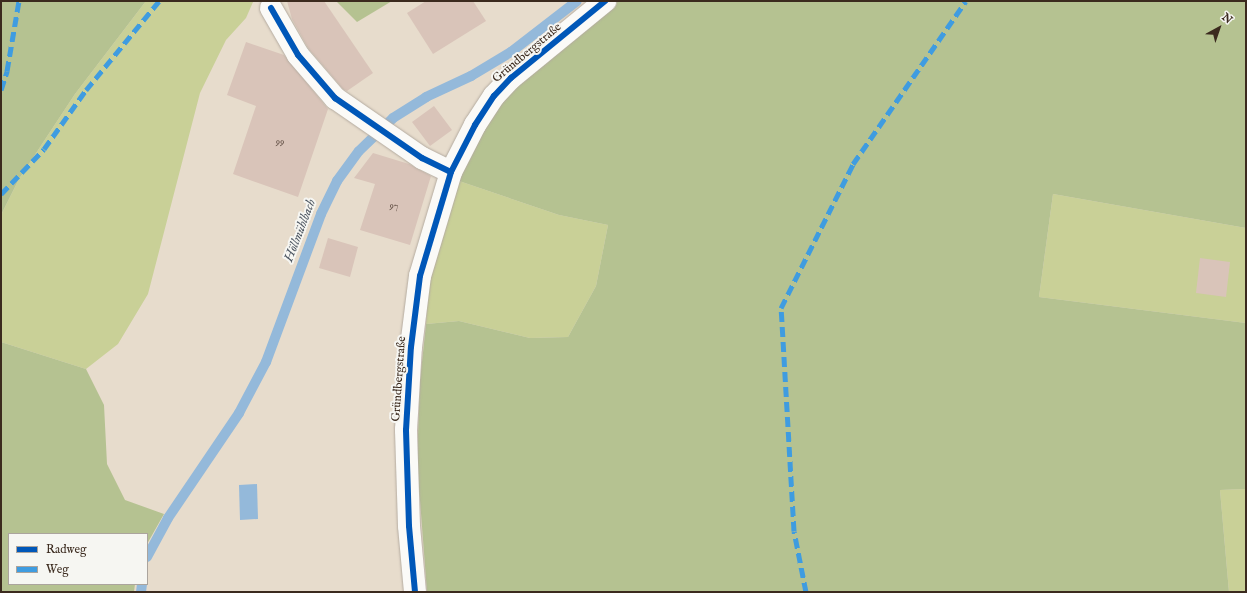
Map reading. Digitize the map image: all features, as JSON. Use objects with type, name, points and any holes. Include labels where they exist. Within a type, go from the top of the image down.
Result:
[{"type":"street","name":"Gründbergstraße","points":[[415,592],[409,526],[406,430],[411,347],[420,276],[451,172],[475,125],[494,96],[511,78],[605,1]]},
{"type":"street","points":[[271,8],[298,55],[335,98],[422,158],[451,172]]},
{"type":"green space","points":[[1,1],[146,1],[75,94],[19,179],[1,215]]},
{"type":"green space","points":[[146,1],[253,2],[246,18],[226,40],[200,93],[148,294],[118,344],[86,369],[1,342],[1,215],[19,179],[75,94]]},
{"type":"green space","points":[[336,1],[392,1],[357,22]]},
{"type":"green space","points":[[603,1],[1246,1],[1246,228],[1053,194],[1039,297],[1246,323],[1246,489],[1220,490],[1229,592],[427,592],[417,461],[420,381],[426,324],[459,321],[530,338],[568,337],[596,286],[608,225],[559,215],[459,181],[482,131],[498,105]]},
{"type":"green space","points":[[459,181],[559,215],[608,225],[596,286],[568,337],[530,338],[459,321],[426,324],[428,288]]},
{"type":"green space","points":[[1053,194],[1246,228],[1246,323],[1039,297]]},
{"type":"green space","points":[[1,342],[86,369],[104,405],[107,464],[125,500],[164,514],[148,542],[148,533],[8,533],[8,585],[135,585],[134,592],[1,592]]},
{"type":"green space","points":[[1246,489],[1246,592],[1229,592],[1220,490]]},
{"type":"water","points":[[257,484],[258,519],[240,520],[239,485]]},
{"type":"building","points":[[287,1],[324,1],[373,73],[347,91],[343,89],[308,48],[292,19]]},
{"type":"building","points":[[426,1],[473,1],[486,21],[433,54],[407,13]]},
{"type":"building","points":[[246,42],[284,55],[328,109],[298,197],[233,174],[256,106],[227,95]]},
{"type":"building","points":[[434,106],[452,130],[430,146],[412,122]]},
{"type":"building","points":[[373,153],[409,164],[431,176],[410,245],[360,230],[375,184],[354,178]]},
{"type":"building","points":[[328,238],[358,247],[350,277],[319,268]]},
{"type":"building","points":[[1200,258],[1230,262],[1226,297],[1196,293]]},
{"type":"waterway","name":"Höllmühlbach","points":[[148,555],[168,518],[239,413],[266,362],[321,214],[337,181],[359,151],[393,118],[426,97],[471,76],[511,52],[577,1]]},
{"type":"waterway","name":"Höllmühlbach","points":[[141,592],[142,585]]},
{"type":"marked path","points":[[1,90],[7,71],[19,1]]},
{"type":"marked path","points":[[1,194],[44,149],[86,90],[159,1]]},
{"type":"marked path","points":[[806,592],[794,531],[781,308],[853,164],[966,1]]},
{"type":"cycle path","points":[[415,592],[409,526],[406,430],[411,347],[420,276],[451,172],[475,125],[494,96],[511,78],[605,1]]},
{"type":"cycle path","points":[[271,8],[298,55],[335,98],[422,158],[451,172]]}]
